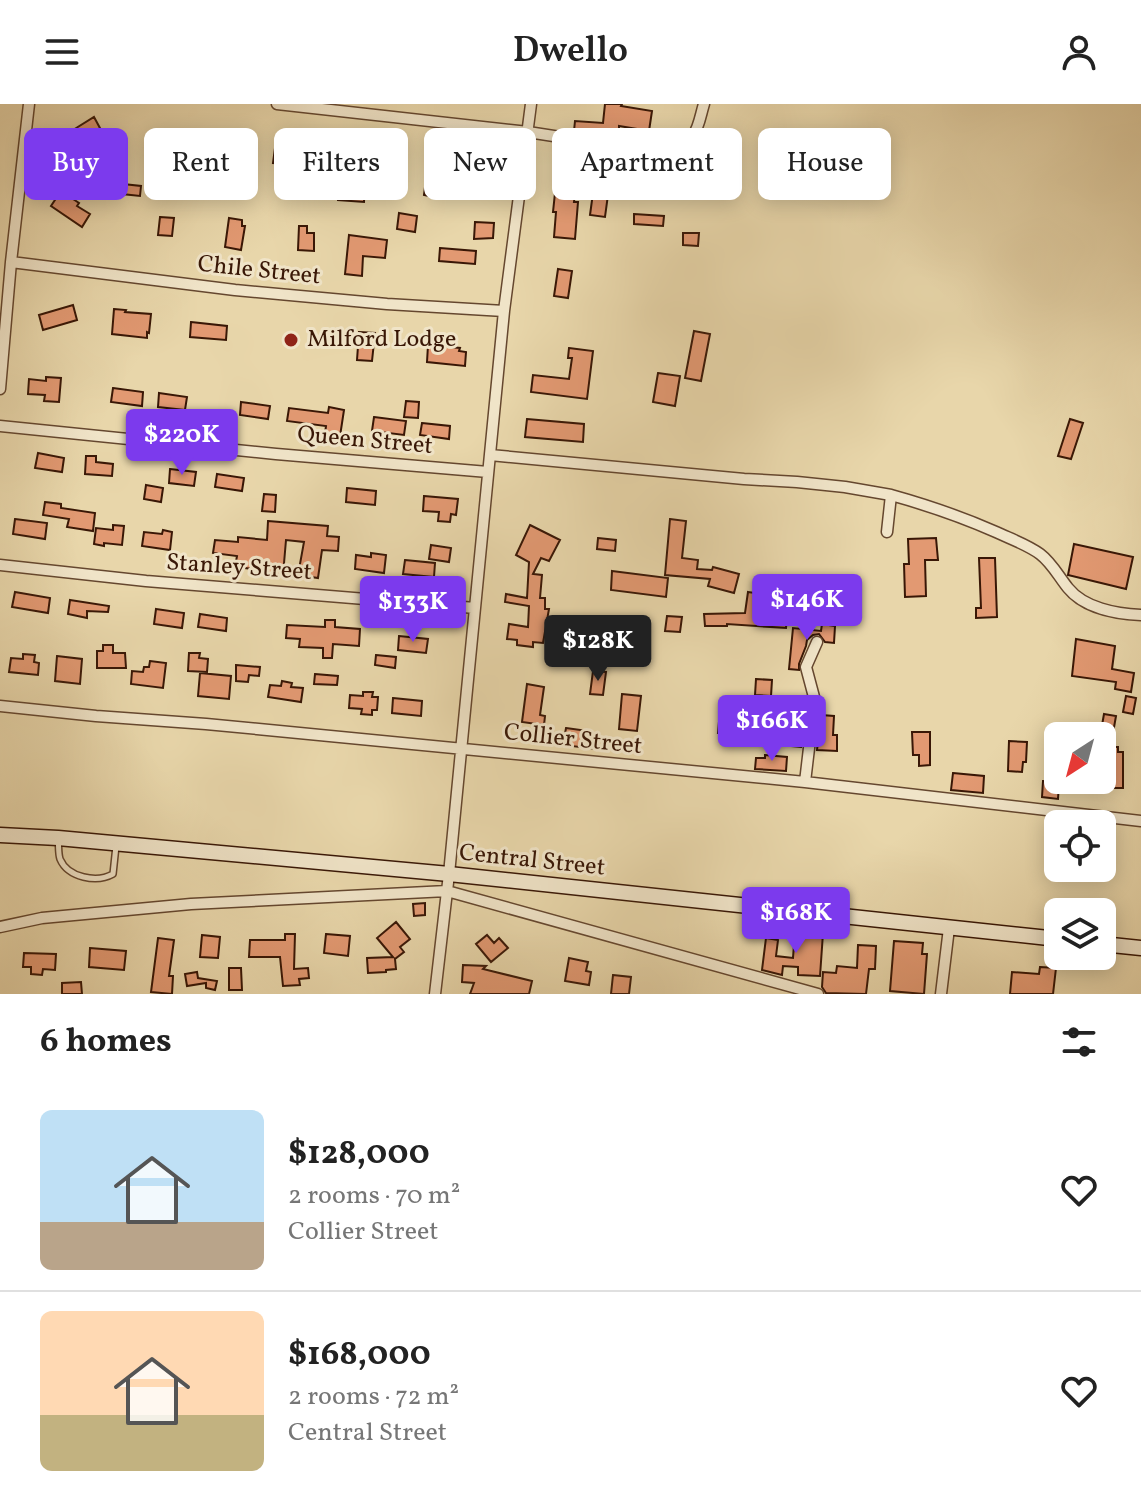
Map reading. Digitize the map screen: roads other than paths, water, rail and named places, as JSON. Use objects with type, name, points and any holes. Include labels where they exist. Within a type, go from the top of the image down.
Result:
[{"type":"main road","name":"Central Street","points":[[0,835],[449,874],[1044,938]]},
{"type":"main road","points":[[1116,945],[1141,948]]},
{"type":"street","points":[[0,389],[4,286],[11,262],[29,104]]},
{"type":"street","points":[[277,104],[492,128]]},
{"type":"street","points":[[528,128],[531,104]]},
{"type":"street","points":[[536,133],[637,149],[665,148],[693,134],[704,104]]},
{"type":"street","points":[[435,994],[504,311],[519,200]]},
{"type":"street","name":"Chile Street","points":[[11,262],[235,290],[504,311]]},
{"type":"street","name":"Queen Street","points":[[0,426],[260,453],[488,472]]},
{"type":"street","points":[[490,455],[797,482],[891,495],[963,518],[1021,543],[1041,555],[1079,599],[1124,614],[1141,615]]},
{"type":"street","points":[[887,532],[891,495]]},
{"type":"street","name":"Stanley Street","points":[[0,565],[146,581],[475,608]]},
{"type":"street","points":[[805,782],[814,706],[806,667],[817,642]]},
{"type":"street","name":"Collier Street","points":[[0,706],[805,782],[1141,821]]},
{"type":"street","points":[[0,927],[42,918],[191,904],[447,891],[818,994]]},
{"type":"street","points":[[941,994],[949,928]]},
{"type":"lane","points":[[58,838],[61,860],[78,876],[105,878],[113,874],[116,843]]},
{"type":"place","name":"Milford Lodge","points":[[291,340]]}]
